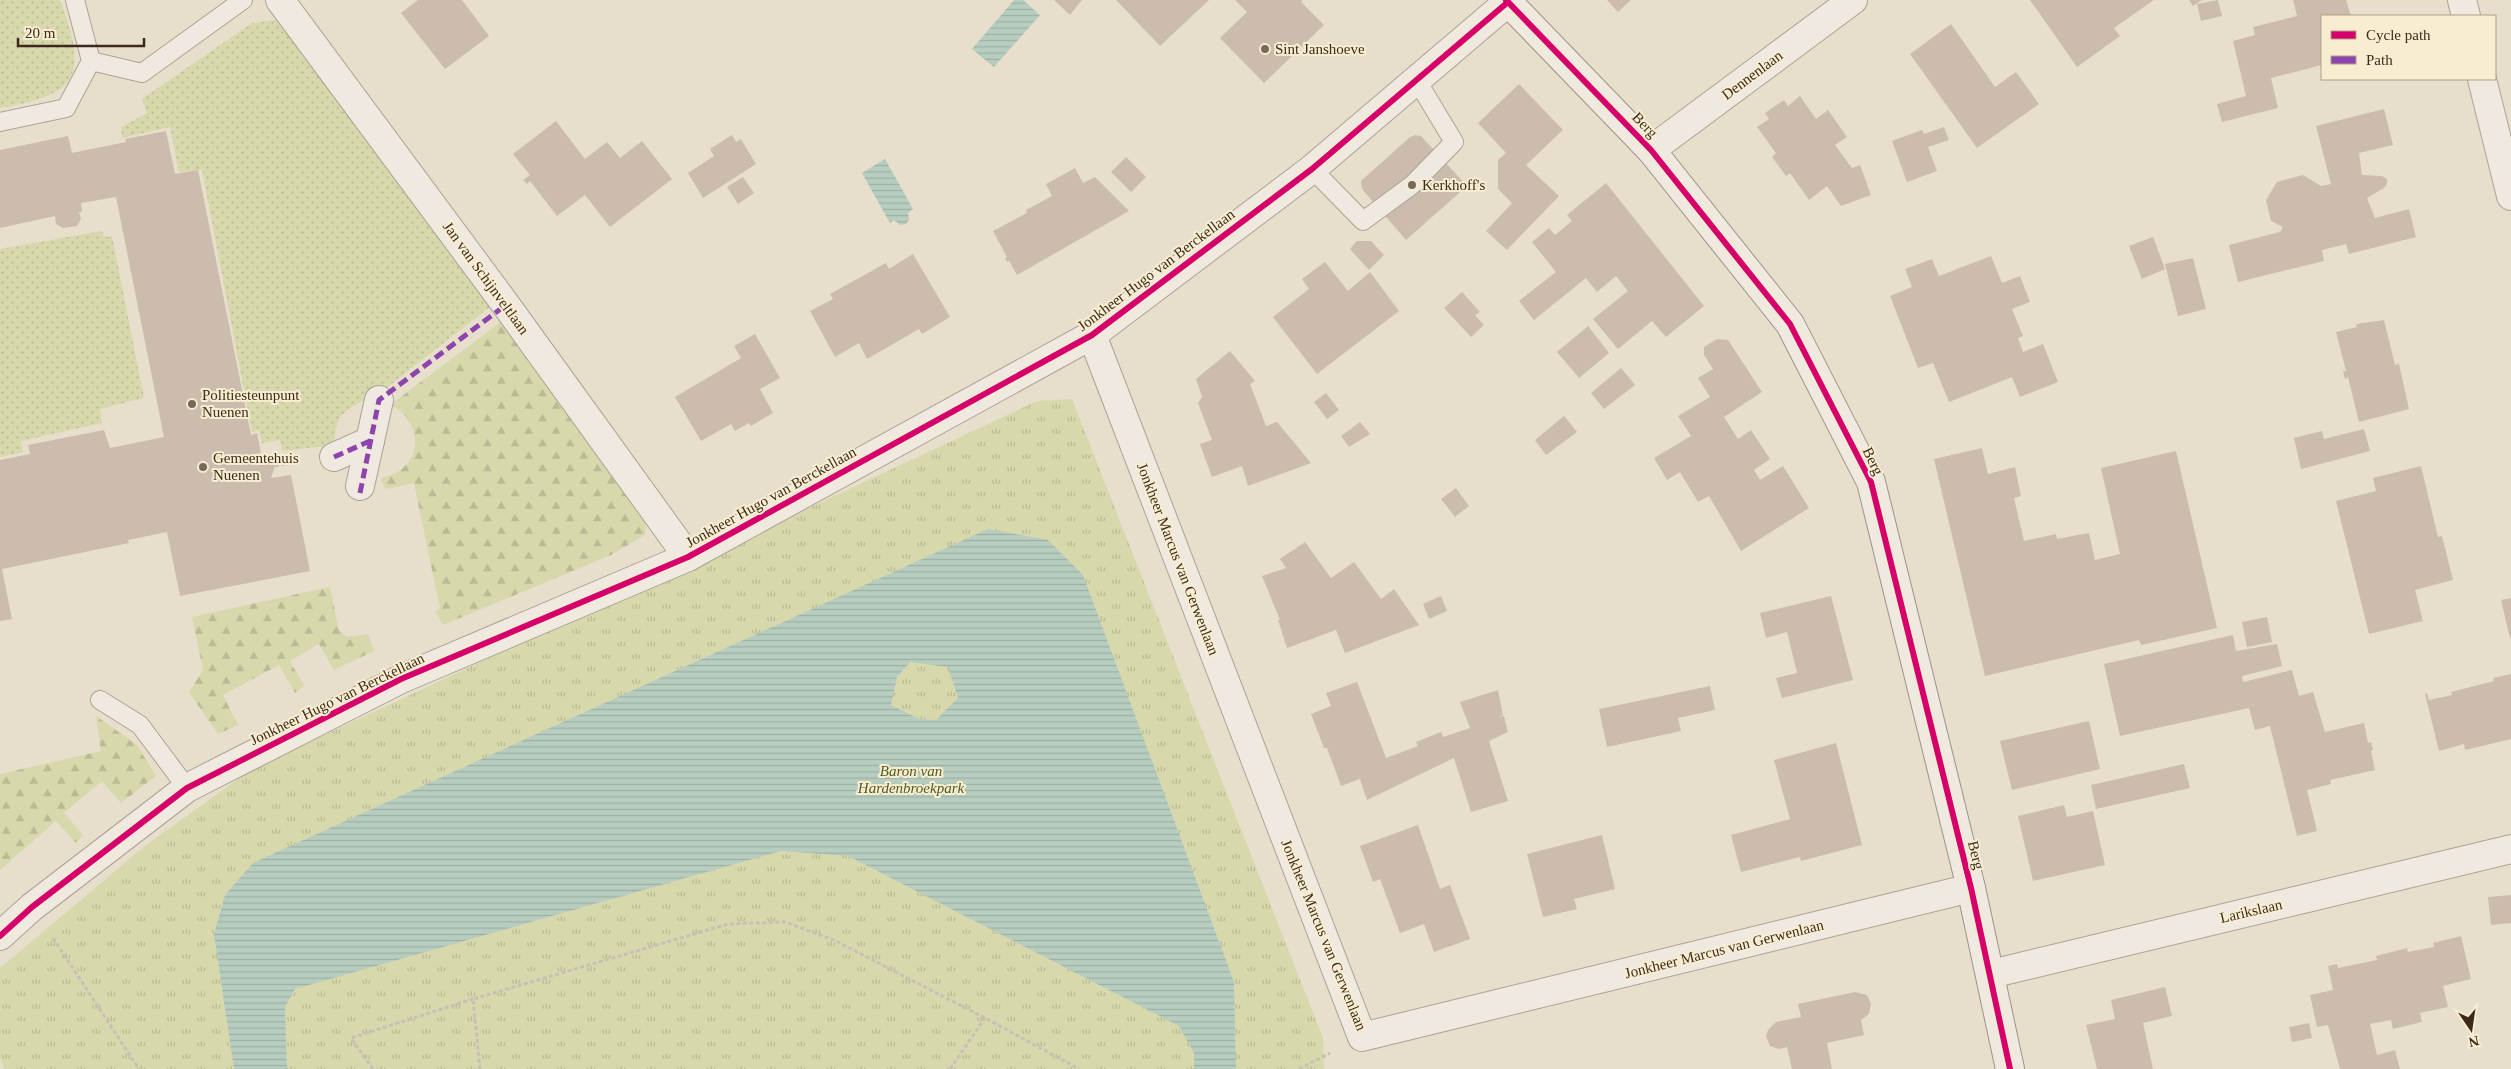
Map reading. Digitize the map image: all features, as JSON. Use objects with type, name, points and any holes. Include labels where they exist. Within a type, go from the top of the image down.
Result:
[{"type":"street","name":"Jan van Schijnveltlaan","points":[[280,0],[506,305],[688,557]]},
{"type":"street","name":"Dennenlaan","points":[[1651,150],[1853,0]]},
{"type":"street","points":[[2462,0],[2466,15]]},
{"type":"street","name":"Jonkheer Hugo van Berckellaan","points":[[0,936],[32,907],[187,788],[401,679],[688,557],[1092,335],[1312,169],[1507,1]]},
{"type":"street","name":"Berg","points":[[1507,1],[1651,150],[1790,324],[1870,482],[1971,888],[2010,1069]]},
{"type":"street","points":[[2482,80],[2511,196]]},
{"type":"street","name":"Jonkheer Marcus van Gerwenlaan","points":[[1092,335],[1362,1037],[1971,888]]},
{"type":"street","points":[[360,486],[380,400]]},
{"type":"street","points":[[334,457],[370,441]]},
{"type":"street","name":"Larikslaan","points":[[1991,974],[2511,849]]},
{"type":"lane","points":[[0,122],[66,108],[91,61],[75,0]]},
{"type":"lane","points":[[91,61],[142,73],[243,0]]},
{"type":"lane","points":[[1312,169],[1363,220],[1412,184],[1454,142],[1416,80]]},
{"type":"lane","points":[[100,700],[140,725],[187,788]]},
{"type":"path","points":[[32,907],[139,1069]]},
{"type":"path","points":[[373,1069],[352,1038],[474,999],[728,924],[785,922],[834,940],[1079,1069]]},
{"type":"path","points":[[474,999],[480,1069]]},
{"type":"path","points":[[950,1069],[985,1018]]},
{"type":"green space","points":[[0,0],[60,0],[74,46],[74,63],[70,77],[62,88],[27,103],[0,108]]},
{"type":"green space","points":[[276,20],[491,306],[371,400],[363,401],[347,411],[338,422],[335,438],[329,449],[325,446],[282,451],[280,440],[262,443],[259,430],[252,432],[202,170],[179,172],[170,127],[122,138],[121,127],[147,113],[142,99],[252,23]]},
{"type":"green space","points":[[102,231],[104,237],[112,236],[144,398],[100,409],[102,423],[21,441],[23,452],[0,457],[0,249]]},
{"type":"green space","points":[[501,322],[647,518],[645,535],[611,555],[443,625],[435,611],[440,609],[414,483],[386,489],[381,481],[381,478],[394,474],[403,468],[411,458],[414,449],[414,431],[410,423],[398,409],[390,405]]},
{"type":"green space","name":"Baron van Hardenbroekpark","points":[[1072,399],[1323,1038],[1324,1069],[4,1069],[0,1058],[0,968],[146,845],[252,769],[1037,401]]},
{"type":"green space","points":[[330,587],[339,630],[347,637],[368,634],[374,651],[334,670],[319,644],[290,661],[304,686],[295,693],[279,665],[223,695],[238,725],[218,734],[189,692],[203,670],[192,617]]},
{"type":"green space","points":[[96,716],[137,745],[156,776],[121,803],[102,781],[64,813],[83,835],[76,843],[56,821],[0,870],[0,774],[101,751]]},
{"type":"shaded area","points":[[1014,0],[1023,0],[1040,15],[994,67],[972,49]]},
{"type":"shaded area","points":[[885,159],[913,209],[908,213],[909,220],[906,224],[900,225],[894,220],[890,223],[862,173]]},
{"type":"shaded area","points":[[988,529],[1048,540],[1083,575],[1234,982],[1236,1069],[1194,1069],[1194,1053],[1179,1026],[848,856],[781,851],[295,989],[285,1007],[287,1069],[234,1069],[214,934],[225,895],[253,863]],"holes":[[[910,662],[948,667],[958,698],[936,720],[919,719],[891,705],[897,677]]]},
{"type":"building","points":[[418,0],[462,0],[489,36],[445,69],[401,13]]},
{"type":"building","points":[[1054,0],[1082,0],[1070,15]]},
{"type":"building","points":[[1116,0],[1209,0],[1160,46]]},
{"type":"building","name":"Sint Janshoeve","points":[[1235,0],[1303,0],[1301,2],[1324,25],[1264,83],[1220,38],[1247,12]]},
{"type":"building","points":[[1607,0],[1631,0],[1618,12]]},
{"type":"building","points":[[2030,0],[2154,0],[2114,28],[2120,36],[2077,67]]},
{"type":"building","points":[[2189,0],[2202,0],[2193,6]]},
{"type":"building","points":[[2218,0],[2222,16],[2201,21],[2197,4]]},
{"type":"building","points":[[2293,0],[2346,0],[2351,15],[2321,15],[2321,65],[2271,78],[2278,108],[2222,122],[2217,104],[2246,96],[2233,41],[2255,35],[2253,27],[2297,16]]},
{"type":"building","points":[[1951,24],[1995,87],[2016,72],[2039,104],[1977,148],[1910,54]]},
{"type":"building","points":[[1519,84],[1563,130],[1526,165],[1559,196],[1507,250],[1486,231],[1512,203],[1498,189],[1498,160],[1506,153],[1478,123]]},
{"type":"building","points":[[1800,96],[1816,119],[1828,110],[1847,137],[1835,145],[1852,168],[1860,165],[1871,195],[1841,206],[1827,186],[1809,200],[1790,173],[1786,176],[1772,157],[1776,153],[1757,127],[1769,119],[1765,113],[1784,100],[1788,106]]},
{"type":"building","points":[[2384,109],[2393,145],[2359,153],[2362,175],[2382,176],[2387,179],[2387,184],[2384,188],[2367,198],[2375,218],[2409,209],[2416,237],[2349,254],[2346,244],[2322,250],[2324,261],[2238,282],[2229,245],[2280,232],[2283,227],[2271,221],[2266,200],[2277,182],[2303,175],[2321,186],[2331,184],[2316,126]]},
{"type":"building","points":[[556,121],[585,159],[607,142],[620,158],[642,141],[672,179],[610,227],[585,195],[557,216],[530,181],[527,184],[523,180],[530,175],[513,154]]},
{"type":"building","points":[[1944,127],[1949,140],[1928,147],[1937,171],[1907,182],[1892,141],[1922,130],[1924,134]]},
{"type":"building","points":[[166,131],[175,174],[198,170],[251,435],[257,433],[261,453],[255,454],[256,459],[263,456],[271,459],[275,466],[271,478],[291,475],[310,571],[180,596],[167,532],[128,540],[129,543],[2,569],[12,619],[0,621],[0,460],[30,454],[28,445],[104,430],[110,448],[164,437],[116,197],[81,203],[82,212],[79,212],[81,219],[77,226],[63,228],[56,224],[55,216],[0,228],[0,150],[68,136],[72,153],[126,142],[125,139]]},
{"type":"building","points":[[732,135],[736,142],[741,139],[756,164],[703,198],[688,173],[714,156],[710,149]]},
{"type":"building","points":[[1415,135],[1421,136],[1467,186],[1406,240],[1362,189],[1361,181],[1410,137]]},
{"type":"building","points":[[1126,157],[1146,177],[1131,192],[1111,172]]},
{"type":"building","points":[[1075,168],[1083,183],[1095,177],[1129,211],[1017,275],[1009,261],[1007,262],[1005,258],[1007,257],[993,231],[1027,213],[1026,210],[1052,196],[1046,184]]},
{"type":"building","points":[[743,177],[754,193],[738,204],[727,187]]},
{"type":"building","points":[[1606,183],[1704,306],[1666,337],[1652,321],[1618,349],[1593,319],[1628,291],[1616,276],[1597,292],[1586,278],[1534,320],[1519,301],[1556,272],[1532,242],[1549,228],[1555,235],[1572,221],[1567,215]]},
{"type":"building","points":[[2153,237],[2165,269],[2142,279],[2129,246]]},
{"type":"building","points":[[1357,241],[1371,241],[1384,255],[1369,270],[1350,249]]},
{"type":"building","points":[[913,254],[950,317],[922,334],[919,329],[867,359],[859,343],[835,357],[810,311],[833,299],[830,294],[886,263],[889,269]]},
{"type":"building","points":[[1991,256],[2002,283],[2020,276],[2030,302],[2012,309],[2023,336],[2018,338],[2023,352],[2043,344],[2058,382],[2020,397],[2012,377],[1949,402],[1933,363],[1918,368],[1890,296],[1912,287],[1905,269],[1932,259],[1939,276]]},
{"type":"building","points":[[2193,258],[2206,309],[2178,316],[2165,264]]},
{"type":"building","points":[[1325,262],[1348,291],[1370,272],[1399,311],[1317,374],[1273,317],[1309,289],[1302,279]]},
{"type":"building","points":[[1462,292],[1480,312],[1475,315],[1484,325],[1471,337],[1444,308]]},
{"type":"building","points":[[2384,320],[2395,365],[2399,364],[2409,409],[2359,422],[2348,377],[2345,379],[2343,371],[2346,371],[2336,332],[2357,327],[2356,324]]},
{"type":"building","points":[[1588,326],[1609,353],[1579,378],[1557,352]]},
{"type":"building","points":[[755,334],[780,378],[760,389],[773,413],[751,426],[749,423],[735,431],[731,424],[701,441],[675,397],[741,358],[734,346]]},
{"type":"building","points":[[1717,339],[1728,340],[1762,392],[1724,417],[1738,439],[1751,430],[1770,459],[1754,470],[1760,480],[1783,466],[1809,508],[1741,551],[1709,496],[1698,502],[1680,472],[1667,480],[1654,458],[1691,436],[1678,416],[1710,397],[1698,378],[1713,369],[1704,355],[1704,347]]},
{"type":"building","points":[[1230,351],[1255,381],[1250,384],[1266,426],[1277,422],[1311,463],[1248,486],[1242,466],[1212,477],[1200,444],[1212,440],[1198,403],[1202,397],[1196,379]]},
{"type":"building","points":[[1621,368],[1635,385],[1604,409],[1591,393]]},
{"type":"building","points":[[1326,393],[1339,410],[1327,419],[1314,402]]},
{"type":"building","points":[[1564,416],[1577,432],[1546,455],[1535,440]]},
{"type":"building","points":[[1360,422],[1370,434],[1349,447],[1341,436]]},
{"type":"building","points":[[2364,429],[2370,451],[2301,469],[2294,438],[2322,431],[2324,439]]},
{"type":"building","points":[[1982,448],[1988,474],[2015,467],[2021,496],[2014,498],[2024,541],[2056,534],[2057,539],[2089,533],[2095,560],[2120,554],[2101,468],[2176,451],[2217,628],[2141,645],[2139,640],[1985,676],[1934,459]]},
{"type":"building","points":[[2421,466],[2438,537],[2442,536],[2453,580],[2415,590],[2423,621],[2369,634],[2336,501],[2376,491],[2373,478]]},
{"type":"building","points":[[1456,488],[1469,506],[1455,517],[1441,499]]},
{"type":"building","points":[[1305,542],[1331,578],[1354,562],[1381,599],[1394,589],[1419,625],[1345,653],[1336,630],[1287,648],[1278,620],[1280,620],[1262,576],[1286,568],[1280,559]]},
{"type":"building","points":[[1441,596],[1447,611],[1429,619],[1423,604]]},
{"type":"building","points":[[1831,596],[1853,680],[1782,698],[1776,678],[1797,673],[1787,632],[1766,638],[1760,613]]},
{"type":"building","points":[[2511,598],[2511,638],[2510,638],[2501,600]]},
{"type":"building","points":[[2267,617],[2272,642],[2247,647],[2242,622]]},
{"type":"building","points":[[2233,635],[2236,651],[2277,644],[2282,666],[2242,676],[2243,682],[2292,670],[2299,696],[2313,692],[2325,732],[2364,723],[2368,743],[2371,742],[2373,750],[2371,751],[2375,770],[2330,780],[2331,784],[2307,790],[2317,831],[2297,836],[2270,726],[2255,730],[2249,708],[2120,736],[2104,664]]},
{"type":"building","points":[[2511,674],[2511,739],[2465,750],[2464,744],[2439,751],[2425,694],[2427,693],[2429,700],[2452,695],[2451,692],[2494,681],[2493,678]]},
{"type":"building","points":[[1357,682],[1386,758],[1418,746],[1416,742],[1441,732],[1443,737],[1470,728],[1460,702],[1498,690],[1503,715],[1498,717],[1504,716],[1508,732],[1489,741],[1508,801],[1471,812],[1454,758],[1367,800],[1360,779],[1341,786],[1327,748],[1324,748],[1311,714],[1331,706],[1326,693]]},
{"type":"building","points":[[1710,686],[1715,710],[1678,718],[1681,731],[1607,747],[1599,709]]},
{"type":"building","points":[[2089,721],[2100,769],[2012,790],[2000,741]]},
{"type":"building","points":[[1836,743],[1862,845],[1801,861],[1800,857],[1741,872],[1731,835],[1790,819],[1774,760]]},
{"type":"building","points":[[2184,764],[2190,788],[2096,809],[2091,785]]},
{"type":"building","points":[[2064,805],[2067,817],[2093,811],[2105,865],[2033,881],[2018,816]]},
{"type":"building","points":[[1418,825],[1440,889],[1450,885],[1470,939],[1434,952],[1424,924],[1400,933],[1380,879],[1373,882],[1360,846]]},
{"type":"building","points":[[1602,835],[1615,889],[1574,899],[1577,909],[1543,917],[1527,854]]},
{"type":"building","points":[[2511,895],[2511,923],[2491,925],[2488,897]]},
{"type":"building","points":[[2461,936],[2471,979],[2443,986],[2448,1007],[2420,1013],[2422,1022],[2393,1029],[2391,1020],[2370,1024],[2377,1055],[2395,1050],[2400,1069],[2340,1069],[2328,1025],[2317,1027],[2310,995],[2333,990],[2328,966],[2337,964],[2338,968],[2377,960],[2376,956],[2407,948],[2408,952],[2434,947],[2433,943]]},
{"type":"building","points":[[2165,987],[2172,1016],[2143,1023],[2153,1069],[2097,1069],[2086,1025],[2115,1019],[2111,1000]]},
{"type":"building","points":[[1855,992],[1867,995],[1871,1004],[1869,1014],[1861,1020],[1864,1035],[1827,1043],[1832,1069],[1792,1069],[1787,1047],[1779,1049],[1770,1046],[1766,1036],[1768,1030],[1776,1022],[1801,1017],[1798,1004]]},
{"type":"building","points":[[2309,1023],[2312,1038],[2292,1042],[2289,1027]]},
{"type":"marked path","points":[[360,493],[379,400],[506,305]]},
{"type":"marked path","points":[[334,457],[370,441]]},
{"type":"cycle path","points":[[1506,0],[1651,150],[1790,324],[1871,482],[1971,888],[2010,1069]]},
{"type":"cycle path","points":[[0,936],[32,907],[187,788],[401,679],[688,557],[1092,335],[1312,169],[1508,2]]},
{"type":"place","name":"Sint Janshoeve","points":[[1265,49]]},
{"type":"place","name":"Kerkhoff's","points":[[1412,185]]},
{"type":"place","name":"Politiesteunpunt Nuenen","points":[[192,404]]},
{"type":"place","name":"Gemeentehuis Nuenen","points":[[203,467]]}]
